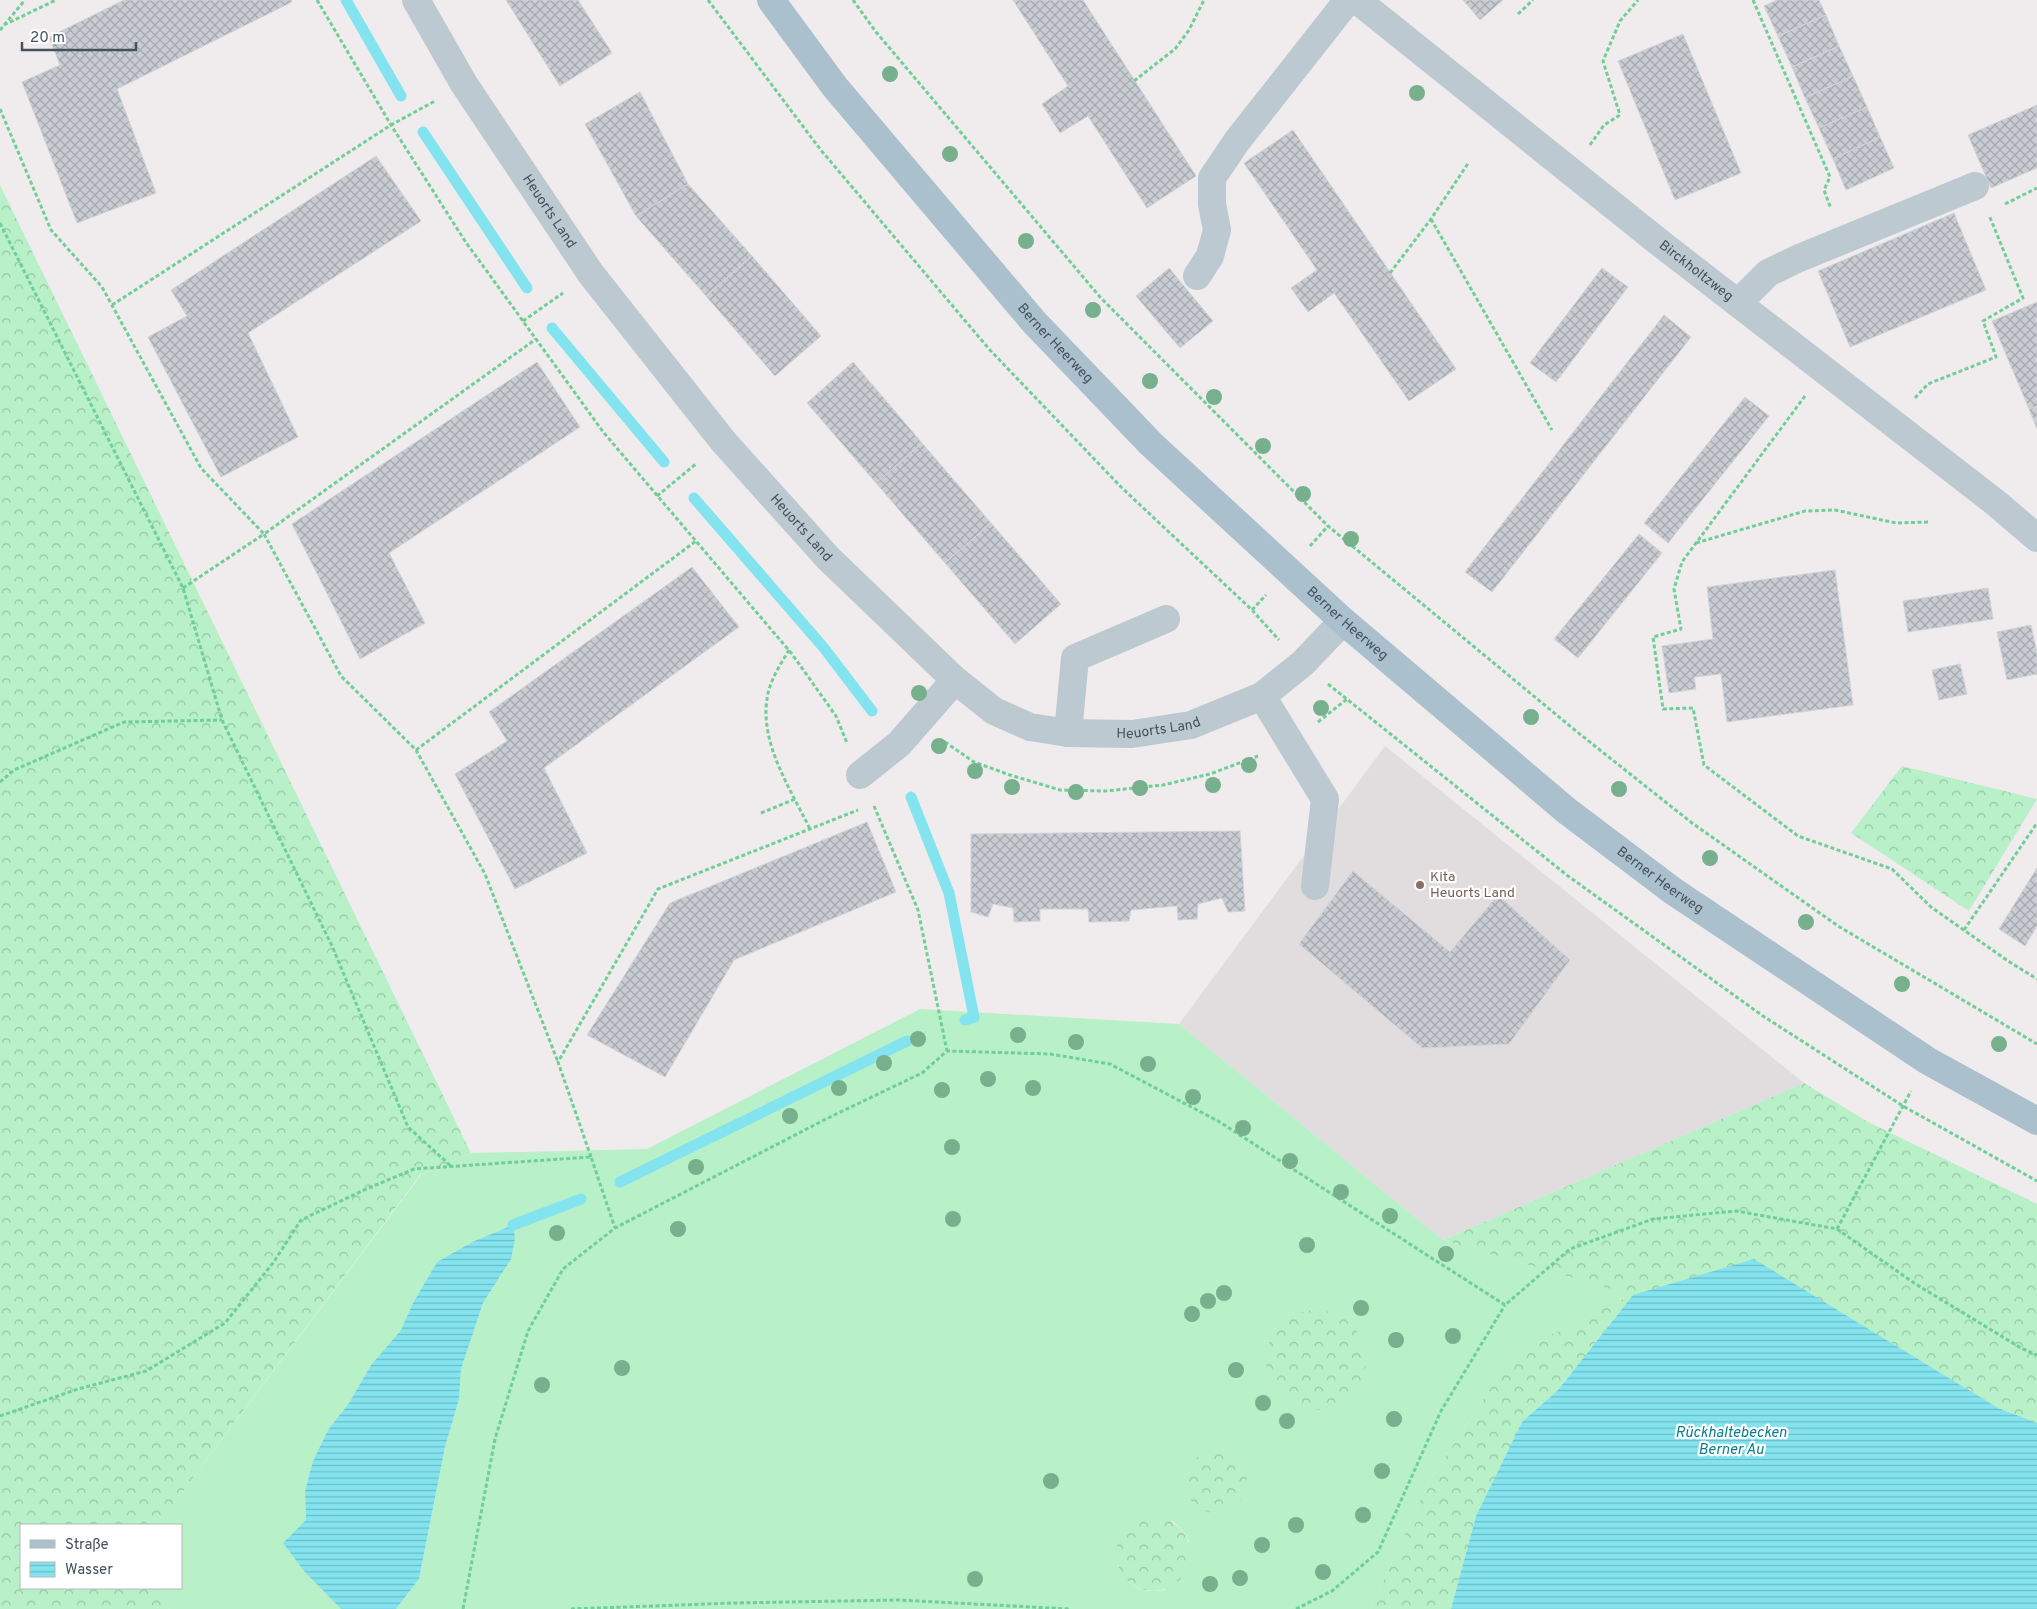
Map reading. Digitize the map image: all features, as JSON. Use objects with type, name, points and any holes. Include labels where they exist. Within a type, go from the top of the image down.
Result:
[{"type":"main road","name":"Berner Heerweg","points":[[771,0],[835,87],[1034,322],[1151,444],[1343,621],[1568,811],[1673,891],[1928,1061],[2037,1121]]},
{"type":"street","name":"Heuorts Land","points":[[416,0],[464,84],[591,274],[723,441],[828,558],[955,680],[994,711],[1030,727],[1068,733],[1132,734],[1192,725],[1262,696],[1303,663],[1343,621]]},
{"type":"street","points":[[1197,276],[1210,256],[1217,230],[1212,204],[1212,178],[1237,141],[1348,0]]},
{"type":"street","name":"Birckholtzweg","points":[[1357,0],[1570,172],[1996,503],[2037,538]]},
{"type":"street","points":[[1738,303],[1768,273],[1975,186]]},
{"type":"street","points":[[1068,733],[1075,658],[1166,619]]},
{"type":"street","points":[[860,775],[899,744],[955,680]]},
{"type":"street","points":[[1262,696],[1325,799],[1316,886]]},
{"type":"path","points":[[0,30],[26,0]]},
{"type":"path","points":[[4,25],[56,0]]},
{"type":"path","points":[[317,0],[391,125],[465,241],[604,433],[789,650],[836,716],[918,910],[947,1051]]},
{"type":"path","points":[[708,0],[820,149],[989,348],[1121,487],[1252,610],[1280,642]]},
{"type":"path","points":[[853,0],[876,32],[1100,297],[1328,526],[1576,731],[1692,823],[1838,926],[2037,1044]]},
{"type":"path","points":[[1134,81],[1175,49],[1189,30],[1204,0]]},
{"type":"path","points":[[1518,14],[1533,0]]},
{"type":"path","points":[[1570,172],[1604,125],[1620,115],[1603,62],[1620,21],[1638,0]]},
{"type":"path","points":[[1753,0],[1830,176],[1824,190],[1843,240]]},
{"type":"path","points":[[112,305],[391,125],[464,84]]},
{"type":"path","points":[[0,110],[51,230],[102,287],[200,468],[264,534],[341,676],[416,750],[485,874],[558,1062],[615,1228]]},
{"type":"path","points":[[1390,273],[1469,162]]},
{"type":"path","points":[[1892,422],[1928,384],[1996,357],[1983,321],[2023,298],[1988,212]]},
{"type":"path","points":[[1430,219],[1552,430]]},
{"type":"path","points":[[0,222],[183,588],[222,720],[332,946],[408,1127],[452,1167]]},
{"type":"path","points":[[523,321],[591,274]]},
{"type":"path","points":[[183,588],[264,534],[536,339]]},
{"type":"path","points":[[1808,392],[1682,562],[1674,589],[1681,629],[1653,637],[1663,709],[1693,708],[1704,765],[1798,836],[1892,869],[1931,907],[2037,979]]},
{"type":"path","points":[[657,496],[723,441]]},
{"type":"path","points":[[1695,543],[1805,512],[1835,510],[1896,523],[1929,522]]},
{"type":"path","points":[[416,750],[696,541]]},
{"type":"path","points":[[789,650],[776,672],[767,697],[766,716],[769,736],[778,763],[810,829]]},
{"type":"path","points":[[1322,679],[1568,876],[1763,1016],[1903,1106],[2037,1181]]},
{"type":"path","points":[[0,782],[14,770],[124,722],[222,720]]},
{"type":"path","points":[[762,814],[796,799]]},
{"type":"path","points":[[558,1062],[658,889],[873,804]]},
{"type":"path","points":[[1964,930],[2037,823]]},
{"type":"path","points":[[463,1609],[495,1439],[528,1331],[563,1269],[615,1228],[828,1118],[922,1073],[947,1051],[1050,1054],[1110,1064],[1218,1121],[1505,1306]]},
{"type":"path","points":[[1837,1228],[1928,1061]]},
{"type":"path","points":[[0,1416],[78,1389],[146,1371],[225,1323],[273,1263],[301,1220],[414,1169],[591,1157]]},
{"type":"path","points":[[1296,1609],[1332,1591],[1378,1552],[1441,1411],[1505,1306],[1570,1250],[1653,1220],[1736,1211],[1837,1228],[1914,1283],[2021,1348],[2037,1355]]},
{"type":"path","points":[[571,1609],[734,1603],[899,1600],[1069,1609]]},
{"type":"shaded area","name":"Kita Heuorts Land","points":[[1385,746],[1804,1083],[1443,1240],[1179,1024]]},
{"type":"green space","points":[[0,185],[471,1153],[420,1175],[165,1515],[162,1524],[20,1524],[20,1589],[156,1589],[170,1609],[0,1609]]},
{"type":"green space","points":[[1902,766],[2037,799],[1969,911],[1851,833]]},
{"type":"green space","points":[[920,1009],[1179,1024],[1443,1240],[1633,1295],[1514,1353],[1430,1480],[1370,1609],[396,1609],[419,1579],[445,1447],[459,1399],[461,1369],[483,1303],[501,1275],[513,1225],[472,1242],[437,1262],[413,1303],[401,1330],[371,1365],[349,1403],[328,1430],[313,1461],[305,1491],[306,1520],[334,1601],[341,1609],[170,1609],[156,1589],[182,1589],[182,1524],[162,1524],[165,1515],[421,1175],[471,1153],[647,1149]],"holes":[[[1173,1521],[1189,1541],[1165,1590],[1149,1591],[1136,1587],[1126,1579],[1117,1565]]]},
{"type":"green space","points":[[1804,1083],[1868,1122],[2037,1204],[2037,1423],[1998,1408],[1633,1295],[1558,1390],[1522,1422],[1476,1516],[1451,1609],[1370,1609],[1430,1480],[1514,1353],[1632,1295],[1443,1240]]},
{"type":"green space","points":[[1316,1310],[1335,1314],[1352,1324],[1362,1341],[1366,1360],[1362,1379],[1352,1396],[1335,1406],[1316,1410],[1297,1406],[1280,1396],[1270,1379],[1266,1360],[1270,1341],[1280,1324],[1297,1314]]},
{"type":"green space","points":[[1216,1451],[1233,1456],[1238,1460],[1242,1465],[1247,1482],[1242,1499],[1238,1504],[1233,1508],[1216,1513],[1199,1508],[1194,1504],[1190,1499],[1185,1482],[1190,1465],[1194,1460],[1199,1456]]},
{"type":"green space","points":[[1146,1517],[1160,1517],[1174,1523],[1184,1533],[1190,1547],[1188,1568],[1174,1585],[1160,1591],[1146,1591],[1132,1585],[1122,1575],[1116,1561],[1116,1547],[1122,1533],[1132,1523]]},
{"type":"water","points":[[513,1225],[515,1238],[511,1259],[483,1303],[461,1369],[459,1399],[445,1447],[419,1579],[396,1609],[341,1609],[304,1571],[283,1543],[306,1520],[305,1491],[313,1461],[328,1430],[349,1403],[371,1365],[401,1330],[413,1303],[437,1262],[472,1242]]},
{"type":"water","name":"Rückhaltebecken Berner Au","points":[[1754,1259],[1998,1408],[2037,1423],[2037,1609],[1451,1609],[1476,1516],[1522,1422],[1558,1390],[1633,1295]]},
{"type":"building","points":[[124,0],[291,0],[292,2],[117,89],[156,193],[77,223],[22,82],[60,65],[49,37]]},
{"type":"building","points":[[506,0],[578,0],[612,53],[560,86]]},
{"type":"building","points":[[1013,0],[1083,0],[1196,176],[1147,208],[1088,116],[1060,133],[1042,104],[1068,86]]},
{"type":"building","points":[[1463,0],[1503,0],[1480,20]]},
{"type":"building","points":[[1777,0],[1819,0],[1826,15],[1778,36],[1764,6]]},
{"type":"building","points":[[1826,15],[1839,46],[1792,67],[1778,36]]},
{"type":"building","points":[[1683,34],[1741,173],[1675,200],[1618,61]]},
{"type":"building","points":[[1839,46],[1853,76],[1805,98],[1792,67]]},
{"type":"building","points":[[1853,76],[1867,107],[1819,128],[1805,98]]},
{"type":"building","points":[[640,92],[688,184],[636,216],[585,124]]},
{"type":"building","points":[[2037,105],[2037,168],[1991,188],[1968,135]]},
{"type":"building","points":[[1867,107],[1880,137],[1833,159],[1819,128]]},
{"type":"building","points":[[1293,130],[1456,369],[1409,401],[1334,293],[1308,312],[1291,288],[1317,270],[1244,163]]},
{"type":"building","points":[[1880,137],[1894,168],[1846,190],[1833,159]]},
{"type":"building","points":[[376,156],[421,221],[248,333],[298,437],[221,477],[148,337],[187,316],[171,290]]},
{"type":"building","points":[[688,184],[752,256],[706,296],[636,216]]},
{"type":"building","points":[[1954,213],[1986,290],[1850,347],[1818,271]]},
{"type":"building","points":[[752,256],[821,336],[775,376],[706,296]]},
{"type":"building","points":[[1169,268],[1213,321],[1180,348],[1136,296]]},
{"type":"building","points":[[1602,268],[1628,287],[1556,382],[1530,363]]},
{"type":"building","points":[[2037,302],[2037,406],[2029,409],[1992,321]]},
{"type":"building","points":[[1664,315],[1691,337],[1492,592],[1465,572]]},
{"type":"building","points":[[537,362],[580,427],[389,553],[425,623],[360,659],[292,524]]},
{"type":"building","points":[[853,362],[922,443],[876,483],[807,403]]},
{"type":"building","points":[[1745,397],[1769,416],[1668,543],[1644,523]]},
{"type":"building","points":[[2037,406],[2037,429],[2029,409]]},
{"type":"building","points":[[922,443],[991,523],[945,563],[876,483]]},
{"type":"building","points":[[991,523],[1061,604],[1015,644],[945,563]]},
{"type":"building","points":[[1639,534],[1662,553],[1578,658],[1554,639]]},
{"type":"building","points":[[692,567],[739,627],[544,768],[587,853],[515,889],[455,774],[507,741],[489,712]]},
{"type":"building","points":[[1835,570],[1853,705],[1727,722],[1721,674],[1694,677],[1696,689],[1669,693],[1662,646],[1713,639],[1707,587]]},
{"type":"building","points":[[1988,588],[1993,619],[1908,632],[1903,601]]},
{"type":"building","points":[[2031,625],[2037,653],[2037,674],[2007,680],[1997,632]]},
{"type":"building","points":[[1960,664],[1967,694],[1939,700],[1932,670]]},
{"type":"building","points":[[867,822],[896,892],[734,960],[665,1077],[587,1035],[670,903]]},
{"type":"building","points":[[1240,831],[1245,911],[1228,912],[1222,898],[1198,904],[1197,919],[1178,920],[1177,906],[1131,910],[1129,921],[1089,922],[1088,909],[1040,909],[1040,921],[1014,922],[1013,908],[993,904],[988,917],[971,912],[971,834]]},
{"type":"building","points":[[2037,868],[2037,926],[2025,946],[1999,929]]},
{"type":"building","points":[[1353,871],[1450,952],[1498,895],[1570,960],[1509,1044],[1422,1048],[1299,944]]},
{"type":"waterway","points":[[346,0],[401,96]]},
{"type":"waterway","points":[[423,132],[527,288]]},
{"type":"waterway","points":[[552,328],[664,462]]},
{"type":"waterway","points":[[694,498],[824,648],[872,711]]},
{"type":"waterway","points":[[911,797],[949,893],[974,1017],[965,1020]]},
{"type":"waterway","points":[[620,1182],[907,1041]]},
{"type":"waterway","points":[[513,1225],[581,1199]]},
{"type":"place","name":"Kita Heuorts Land","points":[[1420,885]]}]
